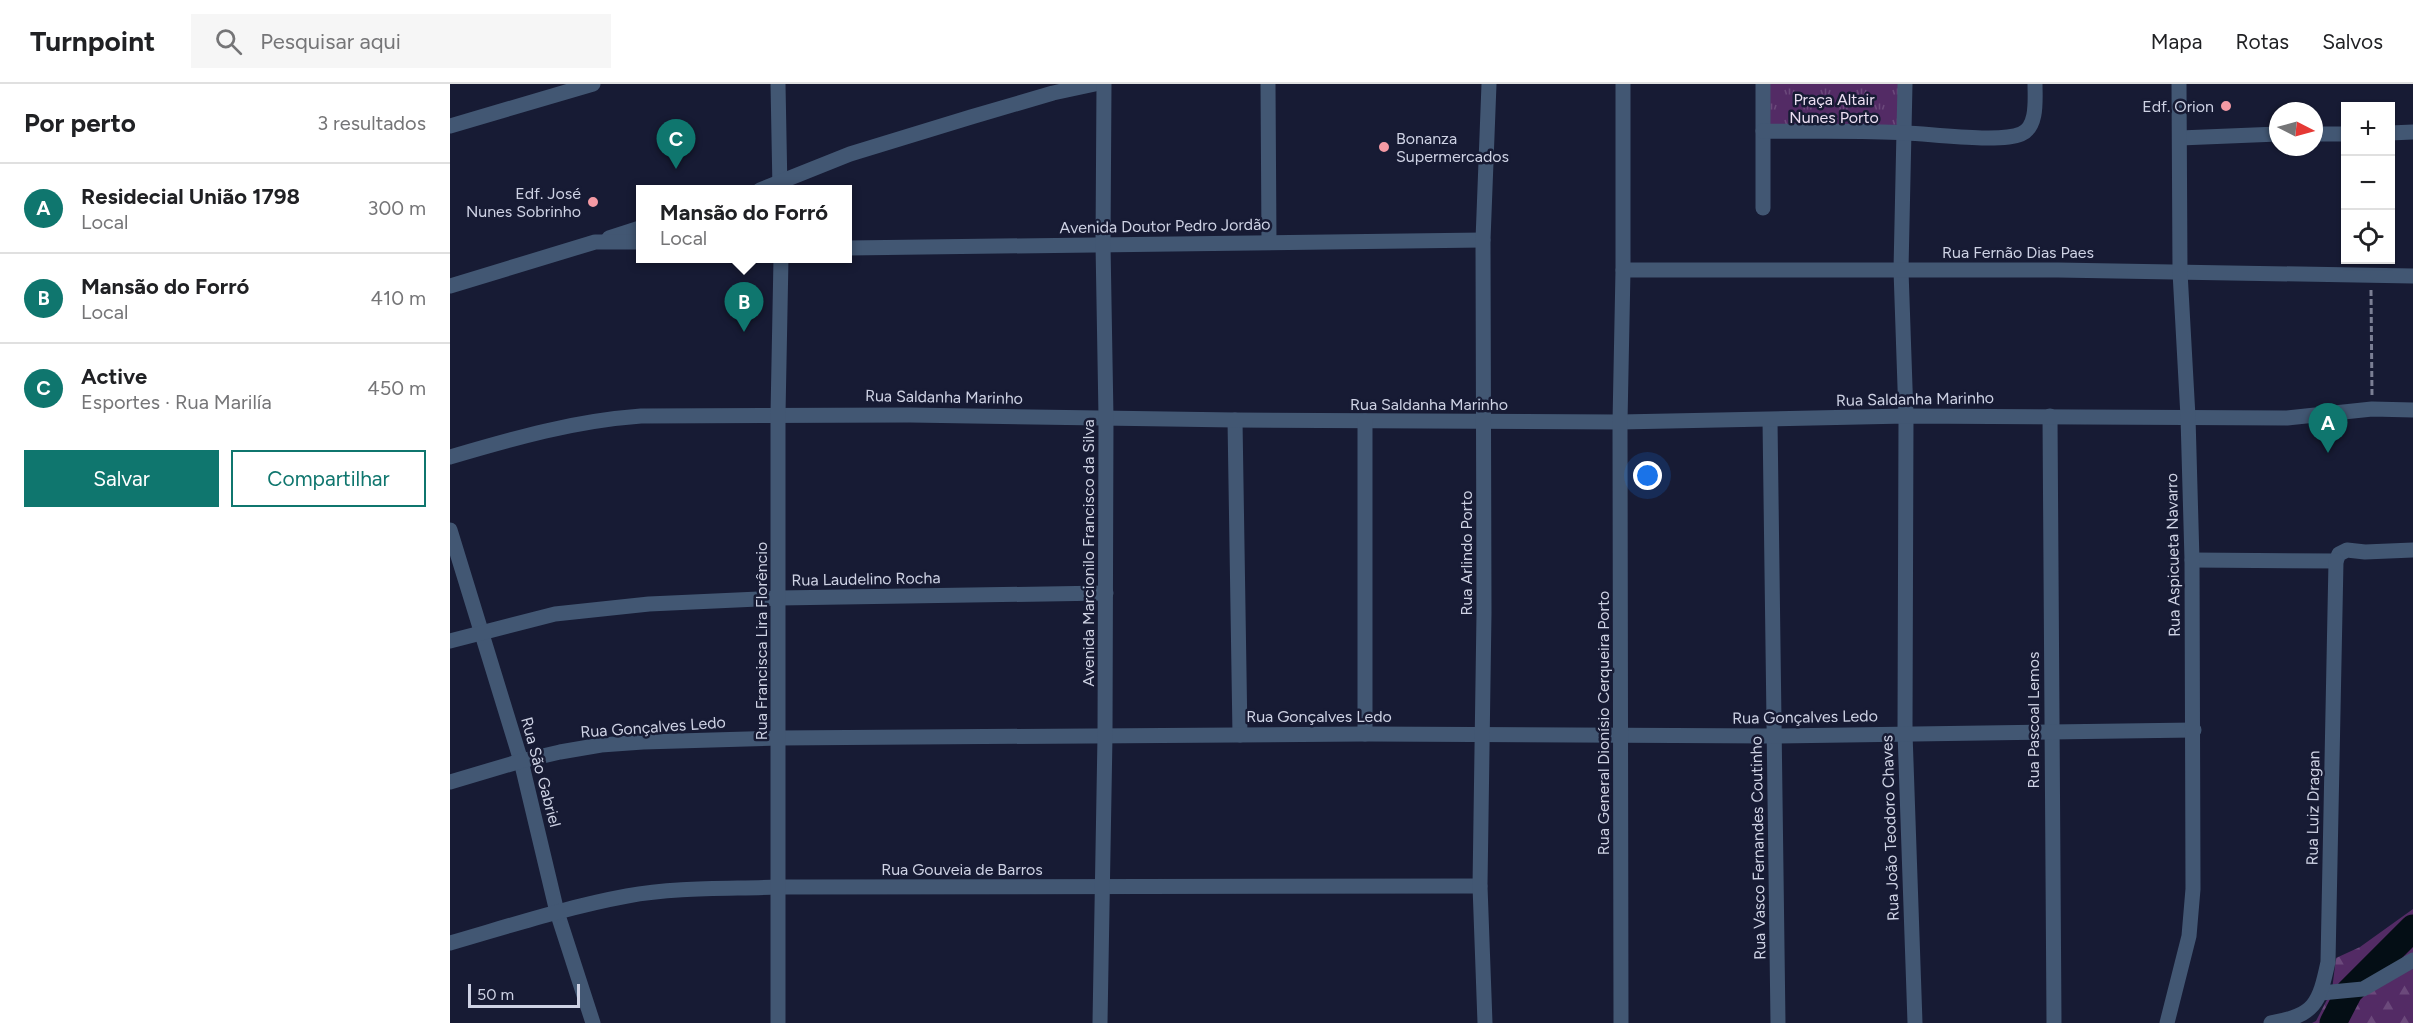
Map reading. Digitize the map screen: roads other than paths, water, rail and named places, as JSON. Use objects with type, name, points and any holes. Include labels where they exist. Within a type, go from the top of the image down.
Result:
[{"type":"street","points":[[450,126],[592,84]]},
{"type":"street","points":[[778,84],[780,185]]},
{"type":"street","points":[[782,185],[862,150],[991,111],[1095,84]]},
{"type":"street","name":"Avenida Marcionilo Francisco da Silva","points":[[1100,1023],[1106,736],[1104,84]]},
{"type":"street","points":[[1268,84],[1269,242]]},
{"type":"street","name":"Rua Arlindo Porto","points":[[1485,1023],[1480,886],[1484,422],[1483,240],[1489,84]]},
{"type":"street","name":"Rua General Dionísio Cerqueira Porto","points":[[1621,1023],[1620,422],[1623,84]]},
{"type":"street","points":[[1763,84],[1763,208]]},
{"type":"street","name":"Rua João Teodoro Chaves","points":[[1905,84],[1901,270],[1905,416],[1905,734],[1915,1023]]},
{"type":"street","points":[[1763,131],[1999,137],[2021,134],[2030,127],[2034,113],[2035,84]]},
{"type":"street","name":"Rua Aspicueta Navarro","points":[[2167,1023],[2189,936],[2193,889],[2192,560],[2188,417],[2180,272],[2179,84]]},
{"type":"street","points":[[2395,133],[2413,132]]},
{"type":"street","points":[[2180,138],[2269,134]]},
{"type":"street","points":[[2323,134],[2341,134]]},
{"type":"street","points":[[450,286],[636,229]]},
{"type":"street","name":"Avenida Doutor Pedro Jordão","points":[[852,248],[1483,240]]},
{"type":"street","points":[[595,242],[636,242]]},
{"type":"street","name":"Rua Francisca Lira Florêncio","points":[[778,1023],[778,414],[781,263]]},
{"type":"street","name":"Rua Fernão Dias Paes","points":[[1623,270],[2180,272],[2413,276]]},
{"type":"street","name":"Rua Saldanha Marinho","points":[[450,456],[560,426],[598,419],[641,416],[778,414],[1620,422],[1905,416],[2305,418],[2372,409],[2413,410]]},
{"type":"street","name":"Rua Pascoal Lemos","points":[[2050,416],[2050,732],[2054,1023]]},
{"type":"street","points":[[1235,420],[1240,735]]},
{"type":"street","name":"Rua Vasco Fernandes Coutinho","points":[[1770,420],[1778,1023]]},
{"type":"street","points":[[1365,421],[1365,734]]},
{"type":"street","name":"Rua São Gabriel","points":[[450,530],[521,761],[557,912],[593,1023]]},
{"type":"street","points":[[2192,560],[2336,561],[2339,554],[2346,550],[2365,552],[2413,550]]},
{"type":"street","name":"Rua Luiz Dragan","points":[[2271,1023],[2307,1013],[2329,992],[2336,561]]},
{"type":"street","name":"Rua Laudelino Rocha","points":[[450,641],[555,614],[649,604],[779,598],[1106,593]]},
{"type":"street","name":"Rua Gonçalves Ledo","points":[[450,782],[521,761],[601,745],[779,738],[1365,734],[1774,736],[2194,730]]},
{"type":"street","name":"Rua Gouveia de Barros","points":[[450,943],[557,912],[639,894],[778,887],[1480,886]]},
{"type":"street","points":[[2329,992],[2362,989],[2413,960]]},
{"type":"waterway","points":[[2333,1023],[2349,992],[2413,928]]},
{"type":"place","name":"Edf. Orion","points":[[2226,106]]},
{"type":"place","name":"Bonanza Supermercados","points":[[1384,147]]},
{"type":"place","name":"Active","points":[[676,169]]},
{"type":"place","name":"Edf. José Nunes Sobrinho","points":[[593,202]]},
{"type":"place","name":"Mansão do Forró","points":[[744,332]]},
{"type":"place","name":"Residecial União 1798","points":[[2328,453]]},
{"type":"park label","name":"Praça Altair Nunes Porto","points":[[1834,108]]}]
